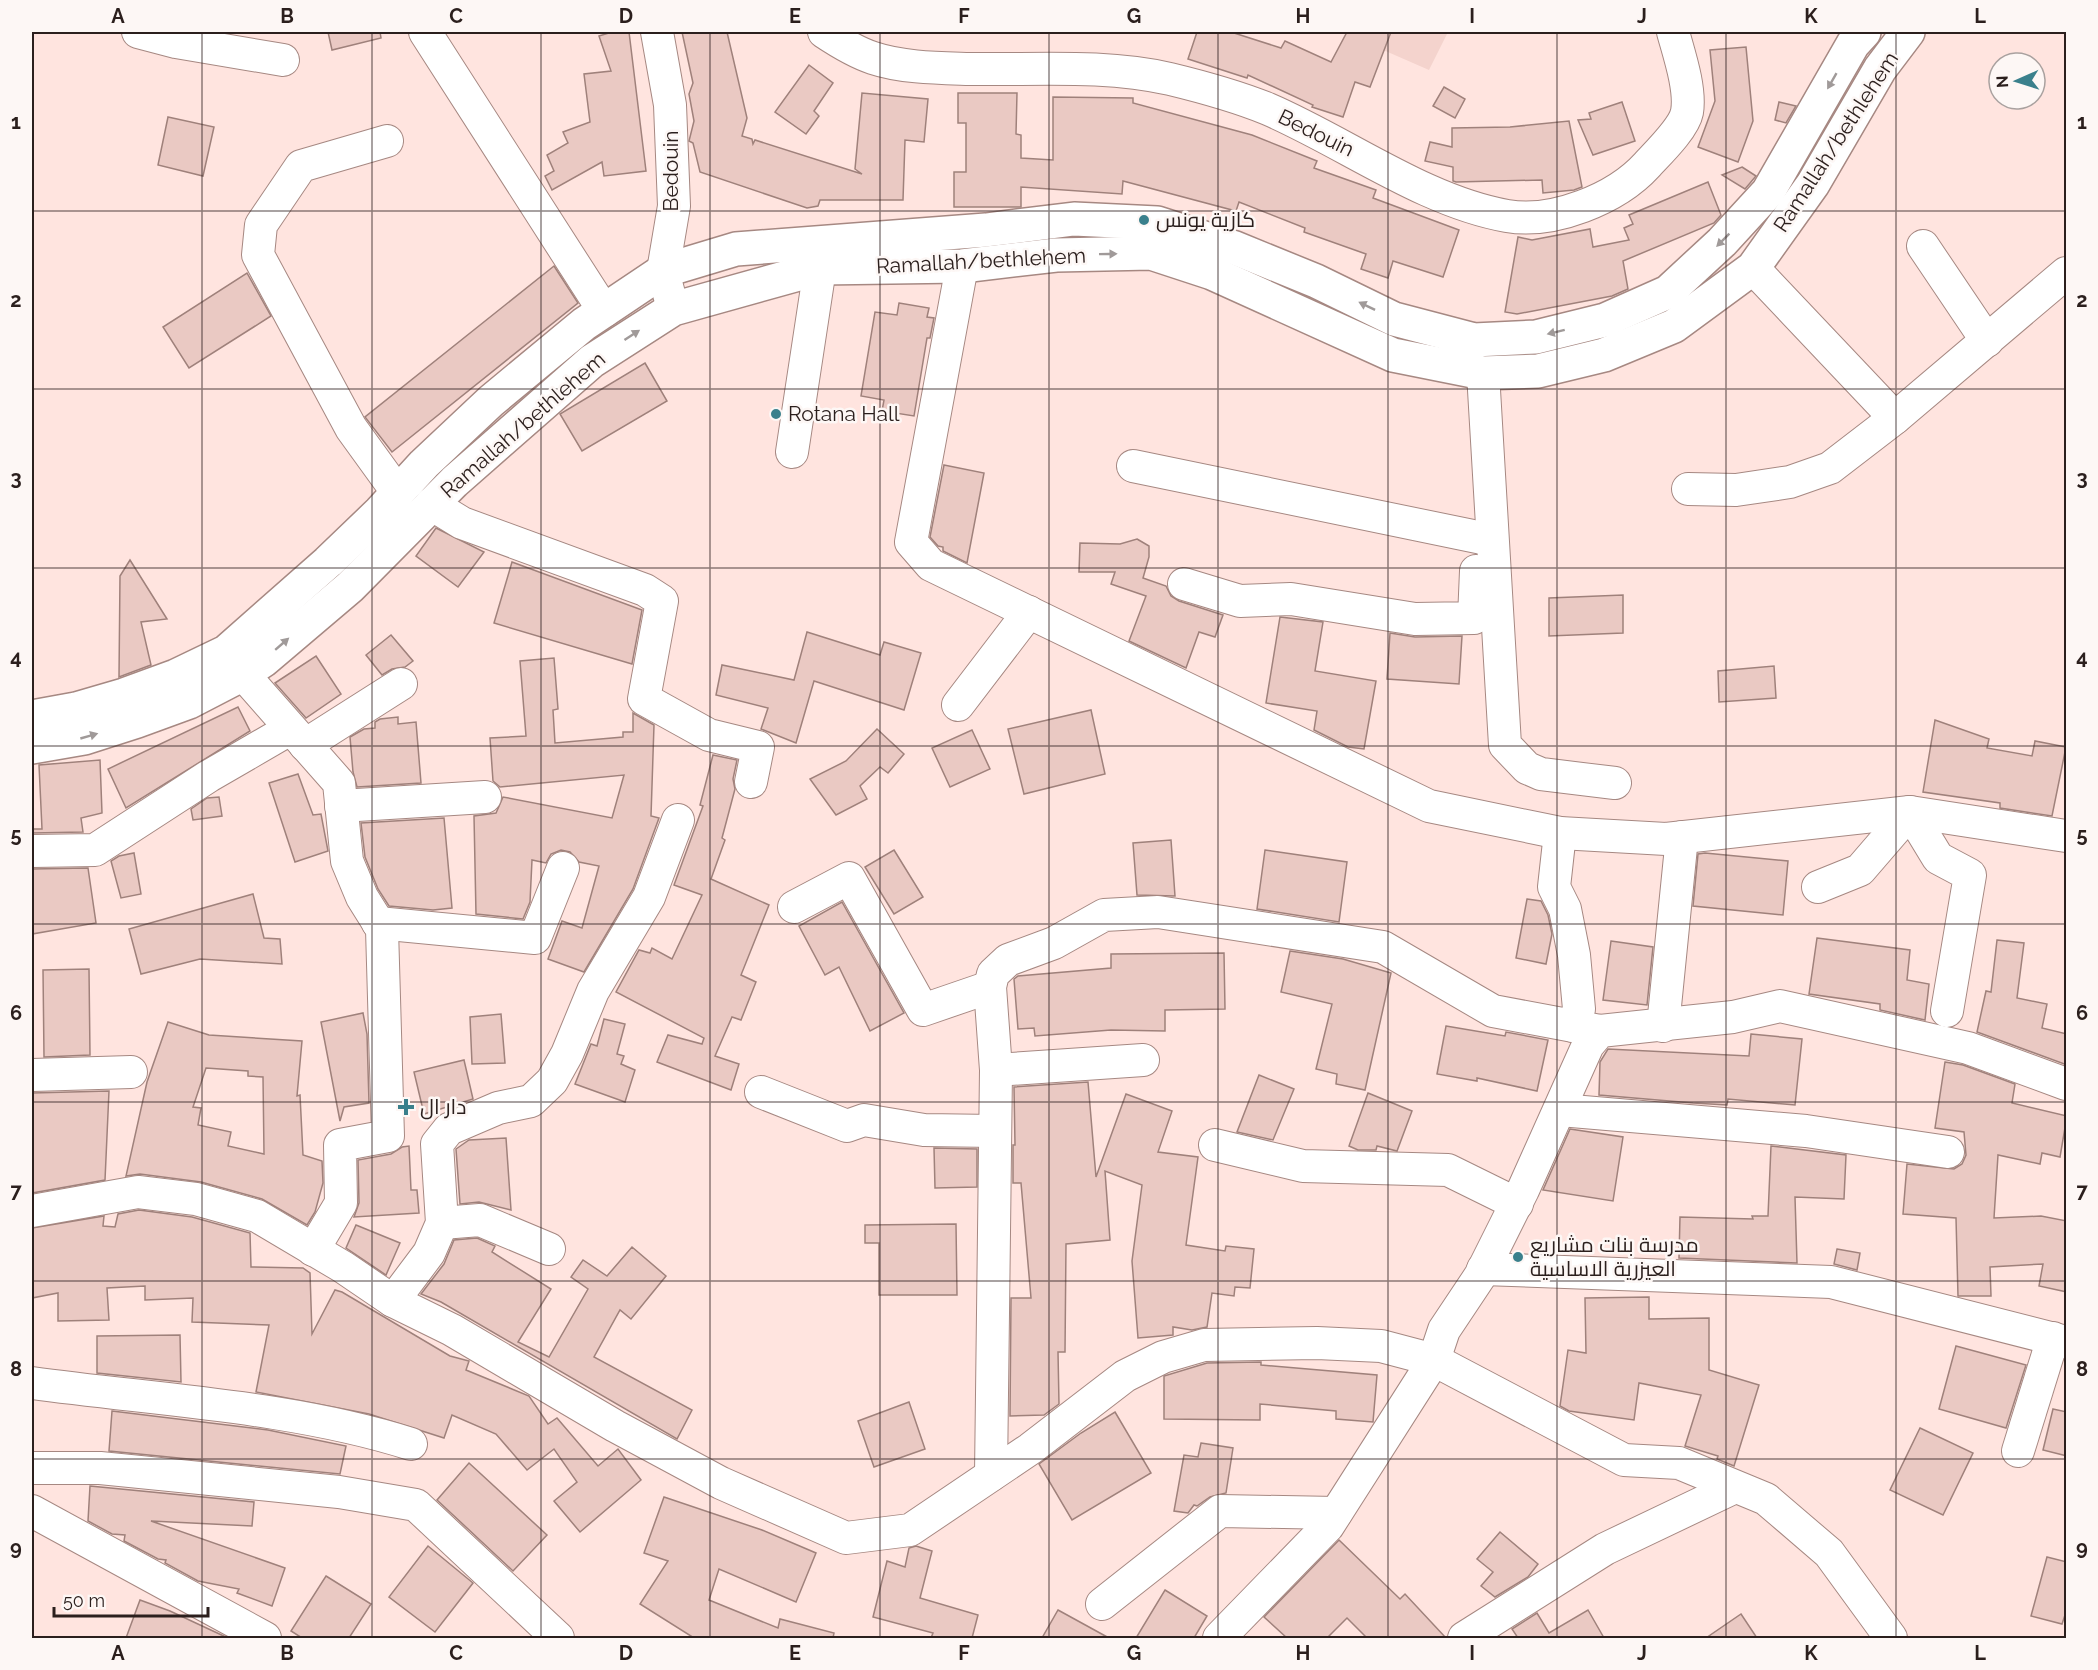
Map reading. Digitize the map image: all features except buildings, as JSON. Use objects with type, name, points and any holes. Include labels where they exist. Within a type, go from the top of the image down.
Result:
[{"type":"main road","name":"Ramallah/bethlehem","points":[[32,717],[76,709],[124,694],[176,676],[226,652],[328,562],[490,401],[604,311],[663,271],[736,249],[986,230],[1074,219],[1157,223],[1235,248],[1316,281],[1394,319],[1474,340],[1536,337],[1605,320],[1668,292],[1722,242],[1768,192],[1853,44],[1864,32]]},
{"type":"main road","name":"Ramallah/bethlehem","points":[[32,747],[84,738],[137,721],[189,702],[243,675],[350,587],[431,504],[509,432],[592,361],[672,309],[820,268],[962,266],[1056,255],[1151,253],[1212,273],[1393,355],[1483,373],[1538,371],[1604,355],[1674,326],[1753,268],[1813,184],[1880,69],[1908,32]]},
{"type":"street","points":[[138,32],[176,42],[283,60]]},
{"type":"street","points":[[425,32],[604,311]]},
{"type":"street","name":"Bedouin","points":[[657,32],[670,105],[674,206],[663,271],[672,309]]},
{"type":"street","name":"Bedouin","points":[[824,32],[842,45],[874,59],[907,64],[944,68],[1112,70],[1166,78],[1216,90],[1269,109],[1431,190],[1508,216],[1540,216],[1581,208],[1615,192],[1642,170],[1668,142],[1687,114],[1684,73],[1673,32]]},
{"type":"street","points":[[387,141],[301,166],[261,225],[258,255],[351,428],[398,493]]},
{"type":"street","points":[[1923,246],[1987,341]]},
{"type":"street","points":[[962,266],[911,543],[931,565],[1429,806],[1560,833],[1666,839],[1911,812],[2067,836]]},
{"type":"street","points":[[792,452],[820,268]]},
{"type":"street","points":[[1753,268],[1895,418]]},
{"type":"street","points":[[1688,489],[1736,490],[1790,482],[1830,468],[1895,418],[2067,273]]},
{"type":"street","points":[[1483,373],[1484,538],[1505,745],[1527,768],[1541,774],[1615,783]]},
{"type":"street","points":[[1133,466],[1484,538]]},
{"type":"street","points":[[431,504],[462,523],[645,590],[662,601],[644,699],[709,735],[758,747],[751,782]]},
{"type":"street","points":[[1184,584],[1240,601],[1291,599],[1415,619],[1474,618],[1484,538]]},
{"type":"street","points":[[958,705],[1029,612]]},
{"type":"street","points":[[243,675],[339,783],[347,861],[362,897],[382,929],[388,1136],[340,1145],[341,1203],[314,1250]]},
{"type":"street","points":[[32,851],[95,850],[209,776],[297,737],[401,684]]},
{"type":"street","points":[[341,806],[485,797]]},
{"type":"street","points":[[1818,887],[1860,870],[1911,812]]},
{"type":"street","points":[[1911,812],[1938,858],[1970,875],[1947,1011]]},
{"type":"street","points":[[393,1301],[429,1254],[442,1223],[437,1144],[449,1129],[498,1108],[531,1101],[552,1081],[567,1054],[593,991],[649,897],[678,820]]},
{"type":"street","points":[[1219,1638],[1328,1526],[1434,1360],[1444,1330],[1483,1269],[1516,1204],[1588,1045],[1586,1029],[1579,1009],[1574,955],[1565,909],[1554,887],[1560,833]]},
{"type":"street","points":[[1663,1026],[1682,837]]},
{"type":"street","points":[[378,923],[535,938],[563,868]]},
{"type":"street","points":[[794,907],[849,878],[922,1010],[990,987]]},
{"type":"street","points":[[991,1475],[996,1070],[990,987],[993,974],[1008,960],[1054,943],[1104,915],[1158,912],[1383,947],[1493,1011],[1586,1029],[1663,1026],[1733,1017],[1780,1006],[1968,1048],[2067,1084]]},
{"type":"street","points":[[996,1070],[1143,1060]]},
{"type":"street","points":[[32,1076],[131,1072]]},
{"type":"street","points":[[761,1092],[847,1126],[864,1120],[924,1130],[995,1131]]},
{"type":"street","points":[[1560,1110],[1806,1131],[1948,1152]]},
{"type":"street","points":[[1215,1145],[1303,1166],[1448,1170],[1516,1204]]},
{"type":"street","points":[[32,1211],[138,1192],[196,1199],[257,1216],[393,1301],[452,1330],[615,1426],[721,1483],[846,1538],[910,1530],[991,1475],[1125,1376],[1163,1357],[1204,1346],[1317,1343],[1381,1346],[1434,1360],[1623,1460],[1679,1463],[1766,1499],[1828,1553],[1891,1638]]},
{"type":"street","points":[[442,1223],[480,1220],[549,1249]]},
{"type":"street","points":[[1483,1269],[1831,1282],[2060,1340],[2018,1452]]},
{"type":"street","points":[[32,1383],[243,1409],[376,1433],[411,1444]]},
{"type":"street","points":[[32,1468],[111,1469],[339,1492],[416,1505],[558,1638]]},
{"type":"street","points":[[1464,1638],[1605,1549],[1735,1487]]},
{"type":"street","points":[[32,1511],[265,1638]]},
{"type":"street","points":[[1102,1604],[1220,1511],[1336,1513]]},
{"type":"shaded area","points":[[1342,32],[1448,32],[1429,70]]},
{"type":"place","name":"كازية يونس","points":[[1144,220]]},
{"type":"place","name":"Rotana Hall","points":[[776,414]]},
{"type":"place","name":"دار ال","points":[[406,1107]]},
{"type":"place","name":"مدرسة بنات مشاريع العيزرية الاساسية","points":[[1518,1257]]}]
